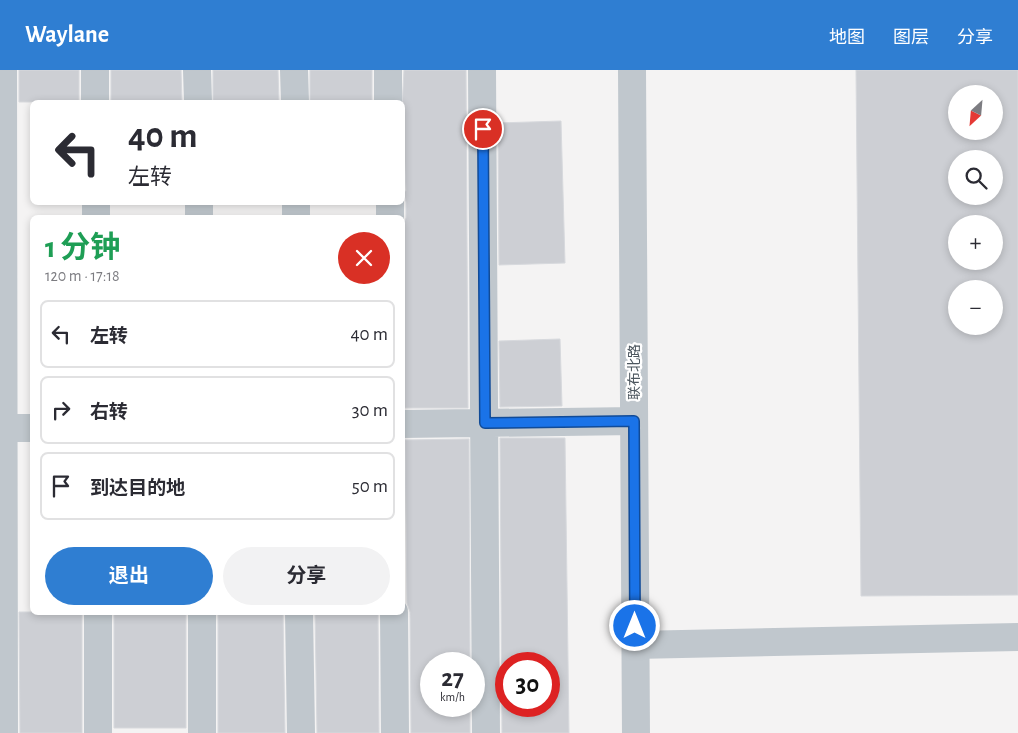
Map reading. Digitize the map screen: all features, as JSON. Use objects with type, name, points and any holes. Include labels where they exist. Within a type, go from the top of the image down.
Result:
[{"type":"street","points":[[3,70],[2,428],[4,733]]},
{"type":"street","points":[[95,70],[95,100]]},
{"type":"street","points":[[197,70],[198,100]]},
{"type":"street","points":[[294,70],[294,100]]},
{"type":"street","points":[[388,70],[388,100]]},
{"type":"street","points":[[482,70],[486,733]]},
{"type":"street","name":"联布北路","points":[[632,70],[636,733]]},
{"type":"street","points":[[405,424],[634,421]]},
{"type":"street","points":[[2,428],[30,428]]},
{"type":"street","points":[[98,615],[98,733]]},
{"type":"street","points":[[202,615],[202,733]]},
{"type":"street","points":[[300,615],[300,733]]},
{"type":"street","points":[[394,615],[395,733]]},
{"type":"street","points":[[636,645],[1018,637]]},
{"type":"building","points":[[19,70],[79,70],[79,100],[30,100],[30,102],[19,102]]},
{"type":"building","points":[[111,70],[181,70],[182,100],[111,100]]},
{"type":"building","points":[[213,70],[278,70],[279,100],[213,100]]},
{"type":"building","points":[[310,70],[372,70],[372,100],[310,100]]},
{"type":"building","points":[[404,70],[466,70],[468,408],[405,408],[406,191],[405,100],[402,100]]},
{"type":"building","points":[[856,70],[1018,70],[1018,595],[861,596]]},
{"type":"building","points":[[561,121],[565,263],[499,265],[498,123]]},
{"type":"building","points":[[560,339],[562,406],[500,407],[499,341]]},
{"type":"building","points":[[500,438],[565,438],[569,733],[502,733],[502,717],[560,717],[560,652],[501,652]]},
{"type":"building","points":[[469,439],[470,652],[420,652],[420,717],[470,717],[470,733],[411,733],[405,440]]},
{"type":"building","points":[[19,612],[30,612],[30,615],[82,615],[82,733],[20,733]]},
{"type":"building","points":[[114,615],[186,615],[186,728],[114,728]]},
{"type":"building","points":[[218,615],[283,615],[285,733],[218,733]]},
{"type":"building","points":[[315,615],[378,615],[379,733],[317,733]]},
{"type":"route","points":[[483,129],[485,423],[634,421],[635,626]]}]
